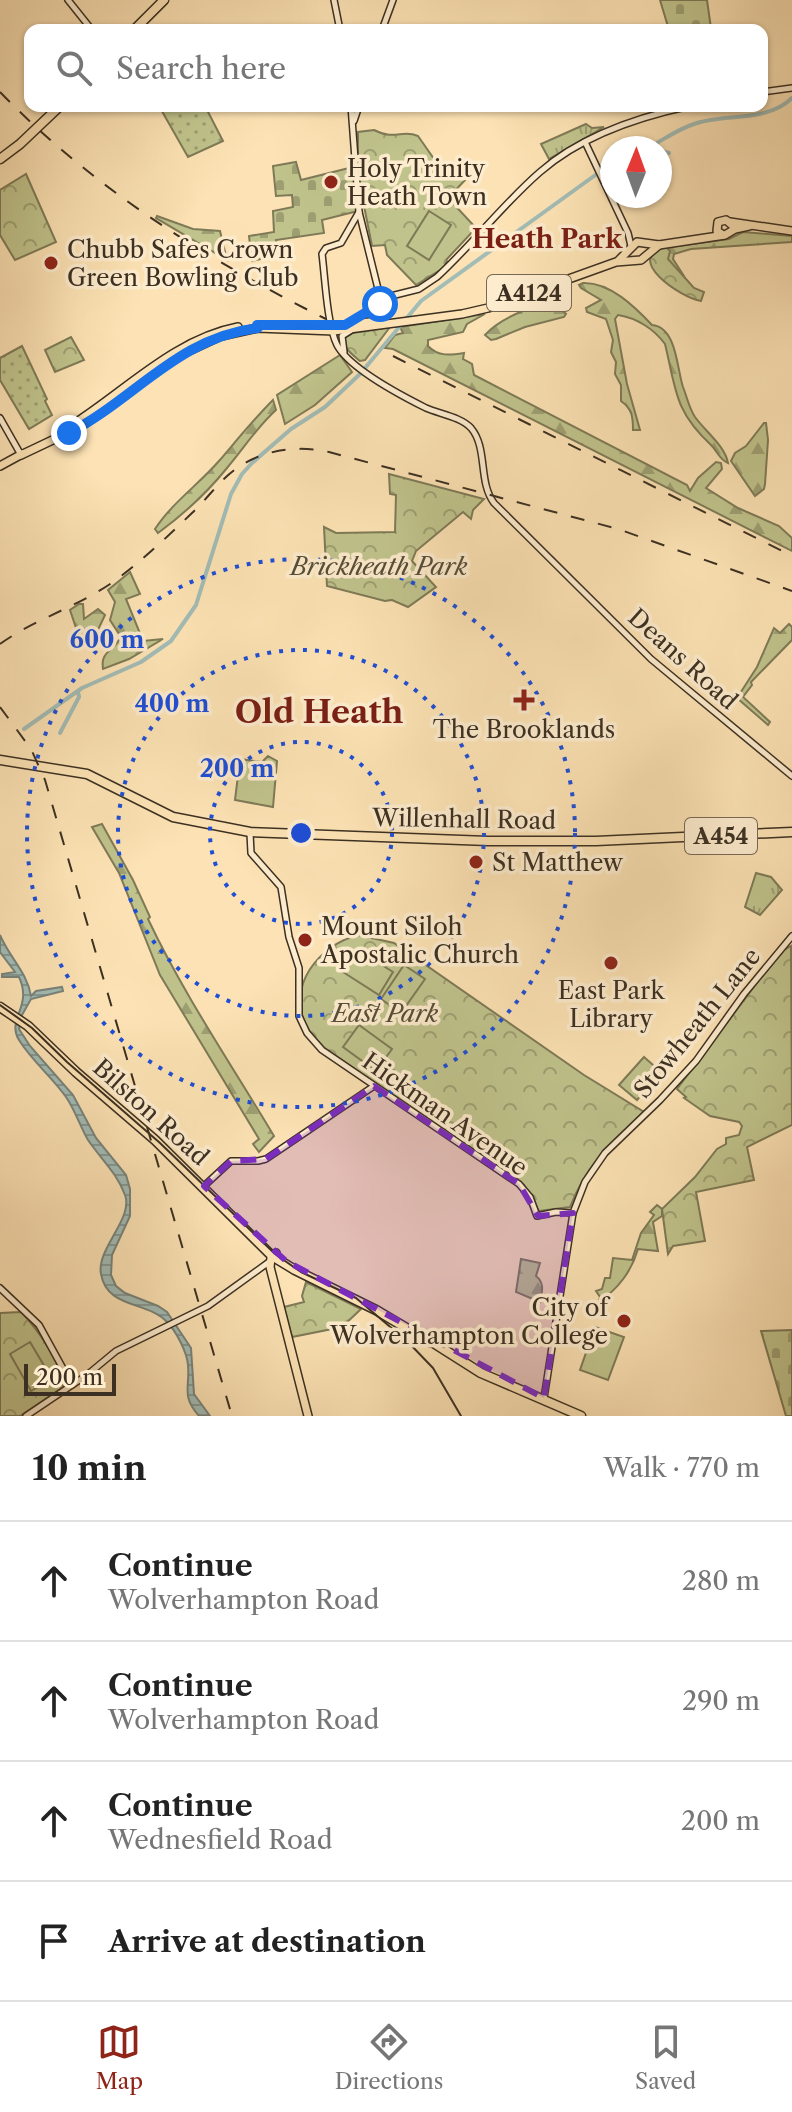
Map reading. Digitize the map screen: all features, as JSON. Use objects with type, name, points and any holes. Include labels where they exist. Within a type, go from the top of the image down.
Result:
[{"type":"highway","points":[[140,24],[164,0]]},
{"type":"highway","points":[[0,159],[54,112]]},
{"type":"highway","name":"Willenhall Road","points":[[6,761],[87,774],[178,819],[250,832],[488,841],[596,841],[792,832]]},
{"type":"highway","name":"Bilston Road","points":[[0,1007],[20,1020],[204,1186],[273,1257],[381,1312],[481,1373],[581,1416]]},
{"type":"main road","points":[[697,238],[721,220],[792,231]]},
{"type":"main road","points":[[730,222],[731,231]]},
{"type":"main road","points":[[717,225],[718,233],[723,235]]},
{"type":"main road","points":[[659,245],[644,259],[631,255],[631,247],[641,242],[659,245],[723,235],[749,226]]},
{"type":"main road","points":[[641,242],[648,253]]},
{"type":"main road","name":"A4124","points":[[618,261],[631,247]]},
{"type":"main road","name":"A4124","points":[[333,330],[345,325],[411,320],[488,308],[618,261],[636,259]]},
{"type":"main road","name":"A4124","points":[[0,466],[79,425],[144,379],[178,349],[200,338],[227,329],[333,330],[362,324]]},
{"type":"main road","points":[[273,1257],[308,1416]]},
{"type":"street","points":[[68,0],[87,24]]},
{"type":"street","points":[[334,0],[339,24]]},
{"type":"street","points":[[384,24],[393,0]]},
{"type":"street","points":[[768,91],[790,88]]},
{"type":"street","points":[[355,112],[359,212],[379,285],[383,292],[391,296]]},
{"type":"street","points":[[342,348],[342,336],[362,324],[391,296],[419,289],[437,277],[538,173],[585,142],[611,130],[670,112]]},
{"type":"street","points":[[585,142],[628,233],[631,247]]},
{"type":"street","points":[[342,348],[333,330],[322,254],[326,248],[341,243],[359,212]]},
{"type":"street","points":[[350,224],[355,220],[364,225]]},
{"type":"street","points":[[628,233],[641,242]]},
{"type":"street","points":[[378,308],[379,285]]},
{"type":"street","points":[[362,324],[364,313],[401,294]]},
{"type":"street","name":"Deans Road","points":[[342,348],[359,366],[391,390],[469,427],[478,442],[491,498],[651,659],[792,776]]},
{"type":"street","points":[[0,418],[21,455]]},
{"type":"street","name":"Hickman Avenue","points":[[250,832],[251,853],[275,878],[283,896],[289,937],[299,968],[297,1008],[301,1022],[322,1050],[519,1184],[530,1197],[537,1216],[556,1212],[573,1213]]},
{"type":"street","name":"Stowheath Lane","points":[[547,1400],[573,1213],[581,1190],[601,1157],[696,1061],[744,994],[792,936]]},
{"type":"street","points":[[204,1186],[231,1161],[266,1159],[374,1086]]},
{"type":"street","points":[[26,1416],[116,1351],[214,1302],[273,1257]]},
{"type":"street","points":[[0,1288],[39,1325],[72,1385]]},
{"type":"highlighted area","points":[[374,1086],[519,1184],[538,1216],[573,1213],[544,1398],[286,1261],[204,1186],[231,1161],[266,1159]]},
{"type":"green space","points":[[660,0],[707,0],[710,24],[667,24]]},
{"type":"green space","points":[[162,112],[208,112],[223,141],[188,157]]},
{"type":"green space","points":[[586,124],[592,128],[604,127],[549,159],[541,144]]},
{"type":"green space","points":[[374,130],[387,135],[418,136],[448,179],[463,171],[467,178],[448,198],[476,228],[447,259],[445,267],[416,285],[387,255],[385,245],[372,246],[358,176],[358,132]]},
{"type":"green space","points":[[296,162],[301,180],[353,167],[358,211],[322,220],[324,233],[276,240],[278,255],[252,261],[249,236],[274,232],[273,211],[293,207],[292,195],[276,196],[273,166]]},
{"type":"green space","points":[[26,174],[56,242],[15,260],[0,235],[0,190]]},
{"type":"green space","points":[[429,211],[451,225],[429,260],[407,246]]},
{"type":"green space","points":[[156,218],[193,229],[220,231],[227,260]]},
{"type":"green space","points":[[743,232],[792,236],[792,242],[691,249],[674,254],[673,259],[682,277],[654,256],[662,248],[729,239]]},
{"type":"green space","points":[[666,247],[670,251],[668,259],[694,288],[704,292],[701,301],[681,293],[652,268],[650,260],[654,252]]},
{"type":"green space","points":[[583,283],[612,291],[652,325],[667,333],[675,350],[691,410],[719,445],[728,463],[699,433],[683,410],[665,344],[644,325],[618,315],[615,319],[627,384],[640,430],[633,430],[631,413],[621,401],[621,385],[615,374],[616,362],[611,352],[613,340],[606,319],[587,312],[586,308],[601,300],[581,288],[579,285]]},
{"type":"green space","points":[[560,303],[566,314],[564,317],[525,327],[496,339],[491,340],[485,335],[518,313]]},
{"type":"green space","points":[[485,314],[467,324],[463,332],[428,340],[428,346],[440,354],[464,353],[463,359],[472,364],[474,375],[687,485],[690,491],[698,478],[716,462],[721,463],[722,469],[706,488],[738,508],[779,526],[792,538],[792,551],[393,349],[385,348],[395,335],[403,333],[400,327]]},
{"type":"green space","points":[[390,327],[365,360],[360,361],[345,346],[346,334]]},
{"type":"green space","points":[[71,337],[84,360],[55,372],[45,350]]},
{"type":"green space","points":[[22,346],[52,415],[29,429],[0,380],[0,358]]},
{"type":"green space","points":[[340,355],[352,372],[315,405],[285,424],[277,395]]},
{"type":"green space","points":[[273,400],[276,410],[219,477],[158,533],[155,529],[169,511]]},
{"type":"green space","points":[[764,423],[768,440],[765,484],[764,489],[755,496],[731,461]]},
{"type":"green space","name":"Brickheath Park","points":[[389,474],[484,499],[473,510],[471,519],[463,512],[416,551],[412,561],[436,587],[408,607],[392,600],[385,601],[327,586],[324,527],[336,533],[395,532],[396,495],[390,494]]},
{"type":"green space","points":[[130,572],[140,594],[126,599],[143,641],[163,639],[129,659],[103,669],[104,658],[121,637],[110,620],[115,602],[108,590]]},
{"type":"green space","points":[[83,604],[84,619],[98,609],[105,615],[96,634],[85,639],[79,637],[70,610]]},
{"type":"green space","points":[[789,624],[792,640],[751,682],[743,697],[770,722],[768,725],[737,698],[757,667],[774,628],[780,633]]},
{"type":"green space","points":[[268,756],[277,761],[273,807],[235,800],[240,759],[262,762]]},
{"type":"green space","points":[[102,824],[133,880],[150,917],[148,919],[177,975],[274,1136],[259,1152],[253,1144],[259,1139],[160,975],[119,873],[92,827]]},
{"type":"green space","points":[[756,873],[771,877],[782,890],[760,915],[745,907]]},
{"type":"green space","name":"East Park","points":[[358,935],[394,943],[584,1075],[644,1112],[592,1166],[570,1207],[539,1211],[524,1185],[323,1047],[313,1035],[301,1012],[303,983],[319,958],[330,948]]},
{"type":"green space","points":[[791,946],[792,1125],[747,1147],[754,1180],[696,1192],[705,1241],[673,1246],[668,1254],[662,1209],[695,1177],[717,1149],[726,1144],[726,1138],[739,1135],[742,1126],[739,1122],[710,1116],[684,1098],[677,1089],[759,980]]},
{"type":"green space","points":[[358,950],[393,972],[379,995],[343,972]]},
{"type":"green space","points":[[404,965],[425,979],[401,1013],[381,999]]},
{"type":"green space","points":[[359,1025],[392,1049],[376,1071],[343,1047]]},
{"type":"green space","points":[[644,1057],[661,1072],[637,1100],[619,1085]]},
{"type":"green space","points":[[657,1205],[662,1209],[662,1216],[653,1222],[658,1251],[638,1249],[623,1279],[599,1301],[596,1291],[602,1289],[605,1278],[610,1278],[613,1258],[632,1260],[641,1233],[654,1215],[650,1212]]},
{"type":"green space","points":[[521,1259],[540,1263],[536,1276],[542,1285],[540,1302],[516,1292]]},
{"type":"green space","points":[[306,1282],[361,1309],[342,1327],[292,1337],[284,1307],[304,1302],[302,1296]]},
{"type":"green space","points":[[21,1312],[55,1359],[63,1387],[20,1416],[0,1416],[0,1313]]},
{"type":"green space","points":[[595,1327],[624,1337],[608,1380],[580,1370]]},
{"type":"green space","points":[[792,1330],[792,1416],[786,1416],[761,1331]]},
{"type":"green space","points":[[30,1342],[52,1379],[31,1391],[10,1354]]},
{"type":"water","points":[[0,935],[26,979],[31,996],[36,991],[62,987],[63,991],[31,999],[22,1015],[19,1029],[73,1095],[96,1138],[126,1175],[130,1189],[130,1216],[112,1255],[111,1275],[116,1286],[125,1293],[167,1312],[191,1348],[194,1394],[210,1416],[199,1416],[190,1403],[187,1360],[170,1326],[159,1315],[120,1299],[105,1285],[101,1264],[124,1214],[125,1195],[88,1140],[66,1097],[19,1040],[15,1026],[22,1005],[22,987],[19,977],[2,977],[2,974],[15,972],[0,952]]},
{"type":"waterway","points":[[768,112],[792,98]]},
{"type":"waterway","points":[[669,136],[706,121],[766,112]]},
{"type":"waterway","points":[[24,729],[82,688],[141,662],[171,641],[196,605],[231,494],[252,463],[291,429],[325,407],[360,374],[421,301],[600,172]]},
{"type":"waterway","points":[[60,733],[79,697],[78,692]]},
{"type":"tram line","points":[[0,1005],[32,1028],[160,1143],[275,1254],[301,1272],[356,1298],[408,1342],[433,1368],[461,1416]]},
{"type":"railway","points":[[0,92],[73,160],[153,219],[238,272],[326,319]]},
{"type":"railway","points":[[393,356],[792,556]]},
{"type":"railway","points":[[0,644],[85,599],[123,574],[144,558],[237,468],[274,452],[302,449],[329,452],[618,529],[792,591]]},
{"type":"railway","points":[[0,707],[31,749],[45,780],[232,1416]]},
{"type":"place","name":"Holy Trinity Heath Town","points":[[331,182]]},
{"type":"place","name":"Chubb Safes Crown Green Bowling Club","points":[[51,263]]},
{"type":"place","name":"The Brooklands","points":[[524,700]]},
{"type":"place","name":"St Matthew","points":[[476,862]]},
{"type":"place","name":"Mount Siloh Apostalic Church","points":[[305,940]]},
{"type":"place","name":"East Park Library","points":[[611,963]]},
{"type":"place","name":"City of Wolverhampton College","points":[[624,1321]]},
{"type":"district","name":"Heath Park","points":[[547,239]]},
{"type":"district","name":"Old Heath","points":[[319,711]]},
{"type":"route","points":[[69,433],[196,346],[221,336],[258,328],[257,325],[345,325],[380,304]]}]
